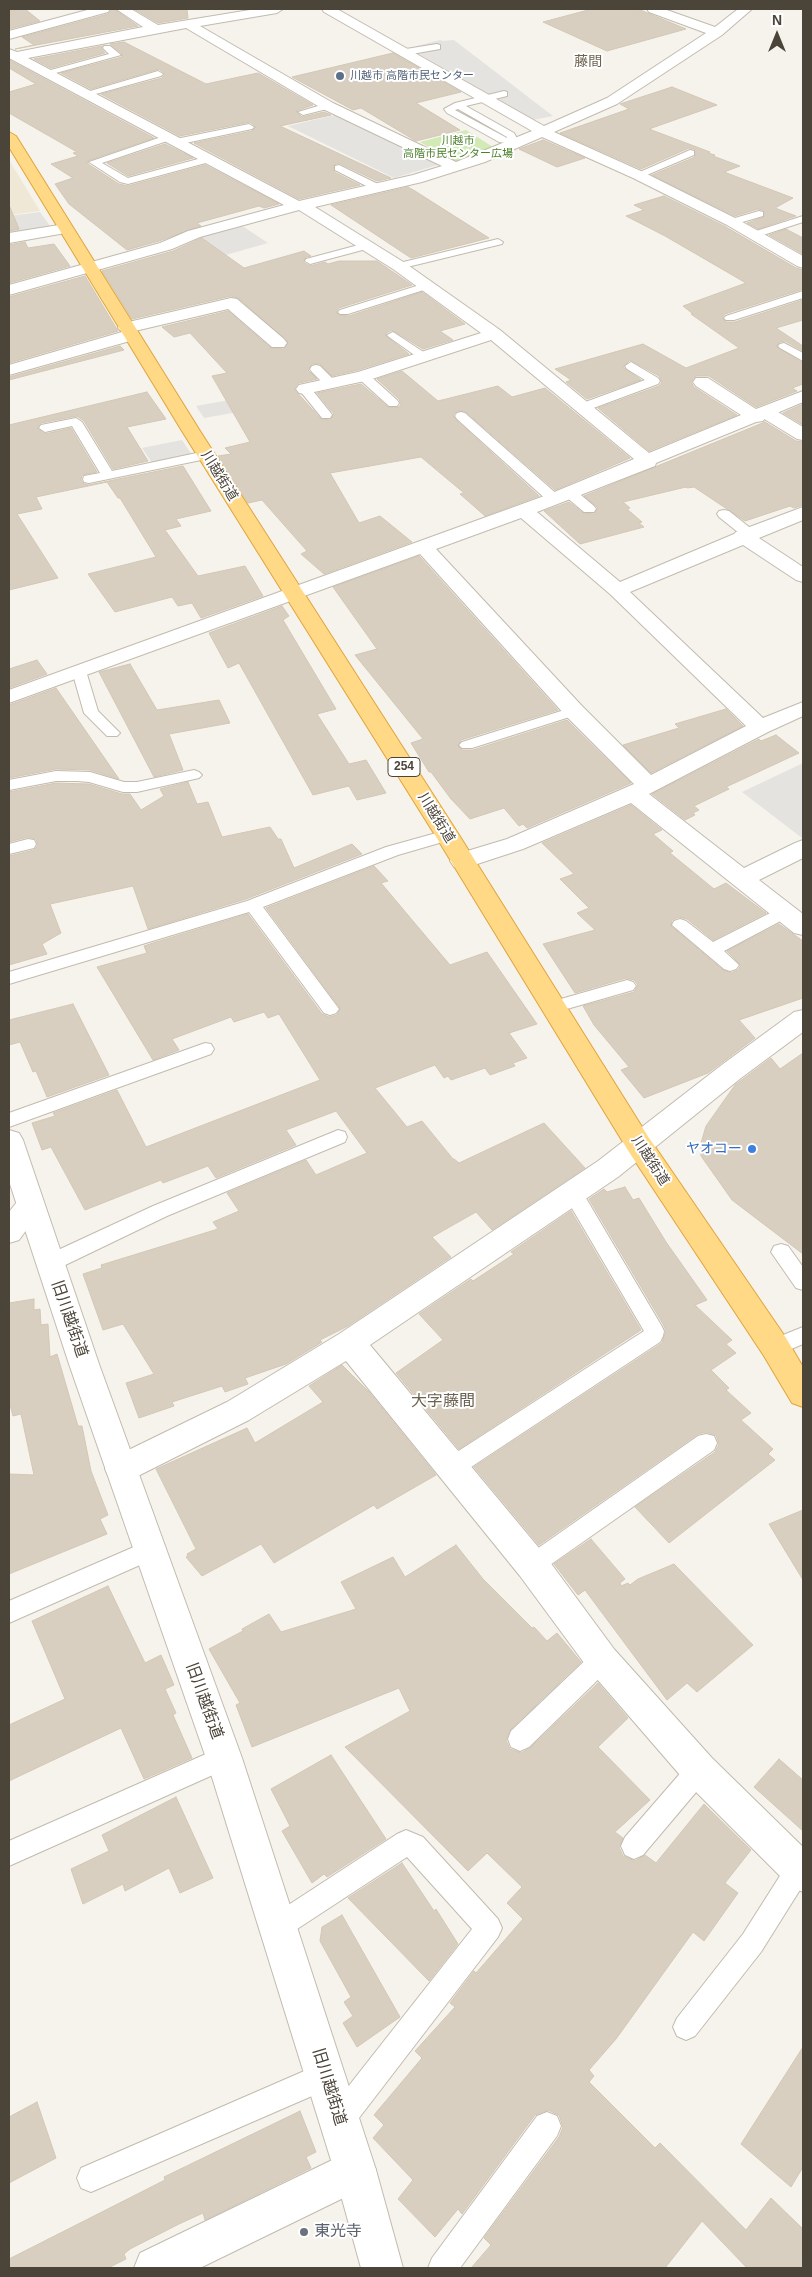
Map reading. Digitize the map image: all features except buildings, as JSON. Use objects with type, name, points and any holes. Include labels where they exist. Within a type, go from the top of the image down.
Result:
[{"type":"highway","name":"川越街道","points":[[9,136],[128,331],[447,835],[639,1145],[775,1347],[803,1394]]},
{"type":"street","points":[[9,35],[104,9]]},
{"type":"street","points":[[122,9],[155,29]]},
{"type":"street","points":[[13,55],[186,23],[277,9]]},
{"type":"street","points":[[328,9],[544,132],[638,175],[732,222],[802,262]]},
{"type":"street","points":[[653,9],[717,32]]},
{"type":"street","points":[[9,290],[166,246],[194,234],[300,206],[380,189],[456,167],[544,132],[612,102],[717,32],[746,9]]},
{"type":"street","points":[[186,23],[328,106],[456,167]]},
{"type":"street","points":[[13,55],[300,206],[399,266],[494,334],[648,462]]},
{"type":"street","points":[[9,238],[65,229]]},
{"type":"street","points":[[9,370],[128,331],[226,303],[231,303],[278,343]]},
{"type":"street","points":[[305,389],[363,376],[494,334]]},
{"type":"street","points":[[702,382],[803,435]]},
{"type":"street","points":[[9,698],[562,496],[762,415],[803,396]]},
{"type":"street","points":[[524,510],[618,590],[760,727]]},
{"type":"street","points":[[618,590],[803,512]]},
{"type":"street","points":[[746,535],[803,576]]},
{"type":"street","points":[[423,546],[574,711],[641,790],[803,927]]},
{"type":"street","points":[[462,861],[515,844],[641,790],[760,727],[803,708]]},
{"type":"street","points":[[744,878],[803,848]]},
{"type":"street","points":[[122,1469],[238,1411],[350,1343],[608,1169],[803,1019]]},
{"type":"street","name":"旧川越街道","points":[[9,1141],[50,1264],[224,1758],[279,1926],[355,2170],[382,2268]]},
{"type":"street","points":[[9,1232],[30,1206]]},
{"type":"street","points":[[350,1343],[532,1565],[602,1660],[699,1770],[801,1871]]},
{"type":"street","points":[[155,2268],[355,2170]]},
{"type":"lane","points":[[406,52],[437,47]]},
{"type":"lane","points":[[45,73],[116,55],[107,48]]},
{"type":"lane","points":[[85,94],[158,74]]},
{"type":"lane","points":[[504,94],[450,107],[450,111],[502,140],[516,142]]},
{"type":"lane","points":[[303,112],[328,106]]},
{"type":"lane","points":[[209,159],[128,180],[124,180],[94,162],[172,140],[249,127]]},
{"type":"lane","points":[[638,175],[690,153]]},
{"type":"lane","points":[[339,168],[380,189]]},
{"type":"lane","points":[[732,222],[758,214]]},
{"type":"lane","points":[[754,235],[803,218]]},
{"type":"lane","points":[[399,266],[498,242]]},
{"type":"lane","points":[[310,261],[366,246]]},
{"type":"lane","points":[[344,312],[426,286]]},
{"type":"lane","points":[[730,318],[803,294]]},
{"type":"lane","points":[[791,298],[803,306]]},
{"type":"lane","points":[[393,335],[424,357]]},
{"type":"lane","points":[[784,346],[803,358]]},
{"type":"lane","points":[[584,407],[654,381],[630,366]]},
{"type":"lane","points":[[316,369],[330,382]]},
{"type":"lane","points":[[363,376],[393,403]]},
{"type":"lane","points":[[305,389],[326,415]]},
{"type":"lane","points":[[461,416],[562,496],[589,509]]},
{"type":"lane","points":[[45,428],[76,422],[108,475]]},
{"type":"lane","points":[[89,479],[206,455]]},
{"type":"lane","points":[[724,514],[746,535]]},
{"type":"lane","points":[[79,671],[91,713],[112,733]]},
{"type":"lane","points":[[467,745],[574,711]]},
{"type":"lane","points":[[9,785],[56,776],[77,776],[90,777],[123,787],[137,787],[194,775]]},
{"type":"lane","points":[[9,978],[254,905],[392,851],[447,835]]},
{"type":"lane","points":[[9,849],[28,844]]},
{"type":"lane","points":[[254,905],[330,1009]]},
{"type":"lane","points":[[712,950],[784,912]]},
{"type":"lane","points":[[680,925],[730,965]]},
{"type":"lane","points":[[553,1007],[628,986]]},
{"type":"lane","points":[[9,1120],[205,1049]]},
{"type":"lane","points":[[50,1264],[160,1211],[338,1137]]},
{"type":"lane","points":[[451,1468],[653,1336],[654,1331],[573,1192]]},
{"type":"lane","points":[[781,1252],[803,1282]]},
{"type":"lane","points":[[775,1347],[803,1335]]},
{"type":"lane","points":[[532,1565],[706,1443]]},
{"type":"lane","points":[[9,1612],[150,1550]]},
{"type":"lane","points":[[520,1739],[602,1660]]},
{"type":"lane","points":[[9,1854],[224,1758]]},
{"type":"lane","points":[[634,1846],[699,1770]]},
{"type":"lane","points":[[279,1926],[406,1843],[414,1846],[489,1928],[339,2121]]},
{"type":"lane","points":[[686,2027],[752,1944],[801,1871]]},
{"type":"lane","points":[[91,2178],[325,2076]]},
{"type":"lane","points":[[442,2268],[547,2126]]},
{"type":"shaded area","points":[[440,40],[454,40],[553,116],[533,120],[409,48]]},
{"type":"shaded area","points":[[339,114],[441,164],[394,178],[288,126]]},
{"type":"shaded area","points":[[9,160],[40,211],[9,215]]},
{"type":"shaded area","points":[[40,212],[52,229],[9,236],[9,216]]},
{"type":"shaded area","points":[[241,225],[268,243],[226,255],[200,236]]},
{"type":"shaded area","points":[[235,399],[244,411],[204,418],[196,406]]},
{"type":"shaded area","points":[[182,440],[192,455],[152,463],[142,448]]},
{"type":"shaded area","points":[[803,763],[803,837],[802,838],[742,792]]},
{"type":"green space","name":"川越市 高階市民センター広場","points":[[466,130],[493,147],[457,163],[420,142]]},
{"type":"place","name":"川越市 高階市民センター","points":[[340,76]]},
{"type":"place","name":"ヤオコー","points":[[752,1149]]},
{"type":"place","name":"東光寺","points":[[304,2232]]},
{"type":"district","name":"藤間","points":[[588,62]]},
{"type":"district","name":"大字藤間","points":[[443,1402]]}]
